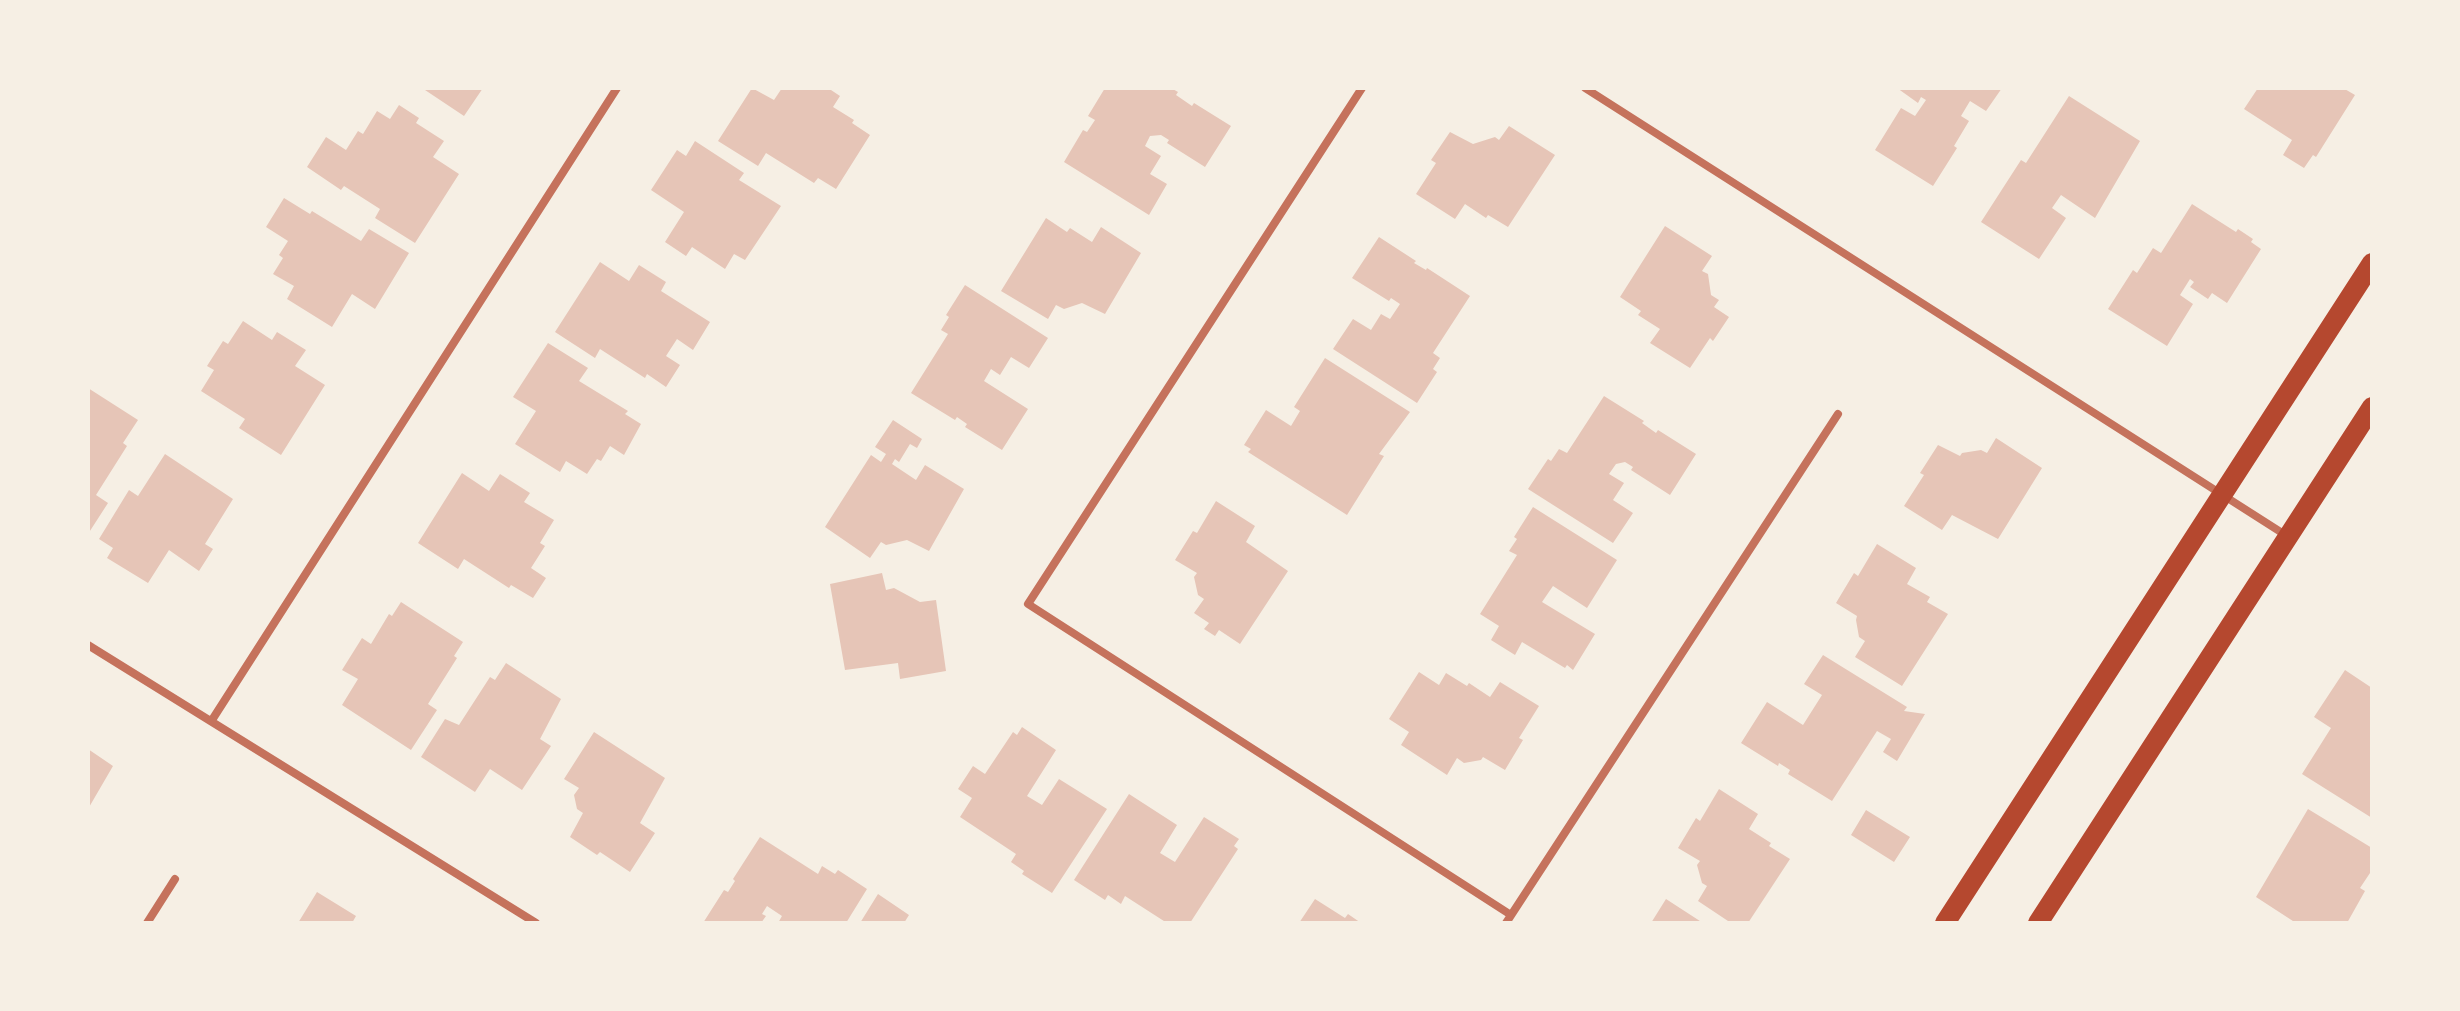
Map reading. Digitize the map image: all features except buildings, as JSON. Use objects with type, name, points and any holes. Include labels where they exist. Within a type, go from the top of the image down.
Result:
[{"type":"main road","points":[[1945,923],[2372,263]]},
{"type":"main road","points":[[2038,923],[2372,407]]},
{"type":"street","points":[[212,720],[617,88]]},
{"type":"street","points":[[1362,88],[1028,604],[1508,919],[1838,414]]},
{"type":"street","points":[[1585,88],[2288,537]]},
{"type":"street","points":[[88,645],[536,923]]},
{"type":"street","points":[[147,923],[175,879]]}]
